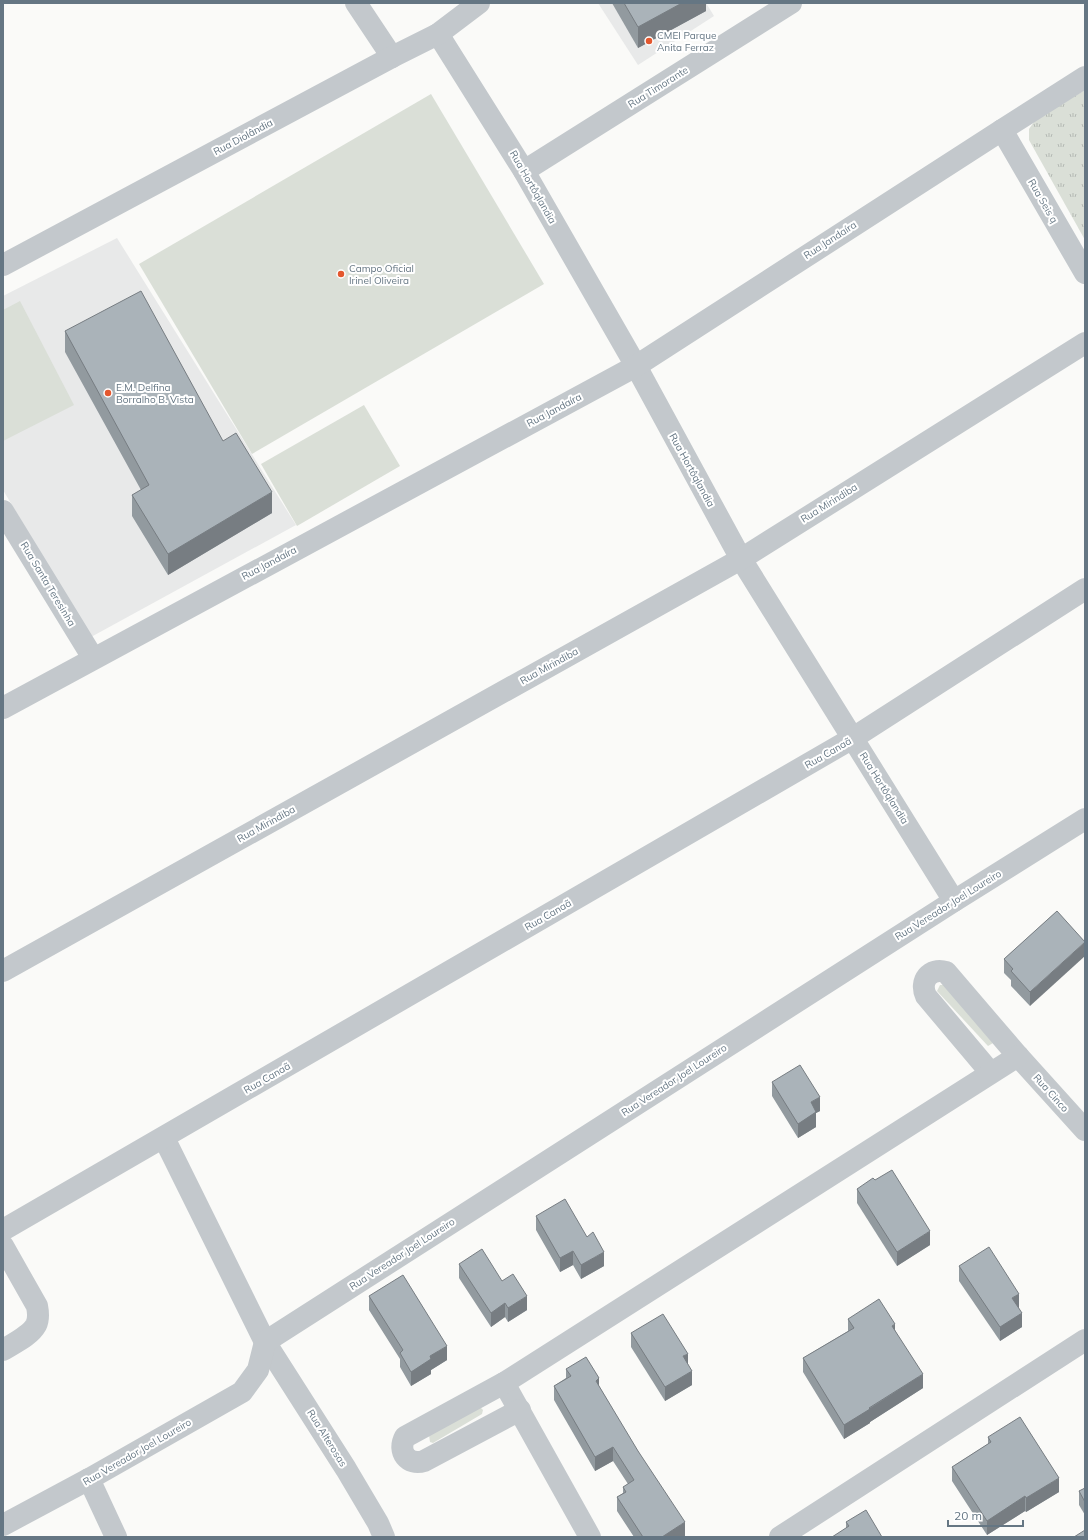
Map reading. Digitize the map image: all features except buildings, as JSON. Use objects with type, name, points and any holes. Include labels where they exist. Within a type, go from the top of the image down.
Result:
[{"type":"street","points":[[356,3],[392,57]]},
{"type":"street","name":"Rua Diolândia","points":[[3,265],[392,57],[438,34],[479,3]]},
{"type":"street","name":"Rua Timorante","points":[[524,171],[791,3]]},
{"type":"street","name":"Rua Hortôqlandia","points":[[438,34],[524,171],[636,366],[741,559],[954,901]]},
{"type":"street","name":"Rua Jandaíra","points":[[3,708],[93,658],[636,366],[1085,78]]},
{"type":"street","name":"Rua Seis q","points":[[1002,130],[1085,273]]},
{"type":"street","name":"Rua Mirindiba","points":[[3,971],[741,559],[1085,343]]},
{"type":"street","name":"Rua Santa Teresinha","points":[[6,520],[93,658]]},
{"type":"street","name":"Rua Canaã","points":[[3,1230],[853,738],[1085,589]]},
{"type":"street","name":"Rua Vereador Joel Loureiro","points":[[3,1525],[89,1479],[242,1392],[258,1370],[265,1342],[954,901],[1085,819]]},
{"type":"street","name":"Rua Cinco","points":[[990,1072],[926,996],[924,991],[924,981],[931,973],[942,970],[946,972],[1018,1056],[1085,1130]]},
{"type":"street","points":[[520,1410],[424,1461],[414,1462],[405,1457],[402,1447],[405,1437],[504,1383],[990,1072],[1018,1056]]},
{"type":"street","points":[[164,1138],[265,1342]]},
{"type":"street","points":[[3,1246],[37,1306],[37,1324],[18,1341],[3,1350]]},
{"type":"street","points":[[780,1537],[1085,1340]]},
{"type":"street","name":"Rua Alterosas","points":[[265,1342],[346,1469],[378,1523],[384,1537]]},
{"type":"street","points":[[504,1383],[590,1537]]},
{"type":"street","points":[[89,1479],[116,1537]]},
{"type":"shaded area","name":"CMEI Parque Anita Ferraz","points":[[598,3],[706,3],[714,16],[638,65]]},
{"type":"shaded area","name":"E.M. Delfina Borralho B. Vista","points":[[117,238],[296,525],[91,637],[3,490],[3,296]]},
{"type":"green space","points":[[1085,90],[1085,240],[1029,140],[1029,129],[1036,119]]},
{"type":"green space","name":"Campo Oficial Irinel Oliveira","points":[[431,94],[544,284],[252,454],[139,264]]},
{"type":"green space","points":[[20,301],[74,405],[3,441],[3,310]]},
{"type":"green space","points":[[364,405],[400,466],[297,526],[261,464]]},
{"type":"green space","points":[[940,985],[944,985],[993,1043],[988,1046],[937,991]]},
{"type":"green space","points":[[480,1407],[483,1410],[482,1414],[433,1443],[430,1442],[429,1435]]},
{"type":"place","name":"CMEI Parque Anita Ferraz","points":[[649,41]]},
{"type":"place","name":"Campo Oficial Irinel Oliveira","points":[[341,274]]},
{"type":"place","name":"E.M. Delfina Borralho B. Vista","points":[[108,393]]}]
